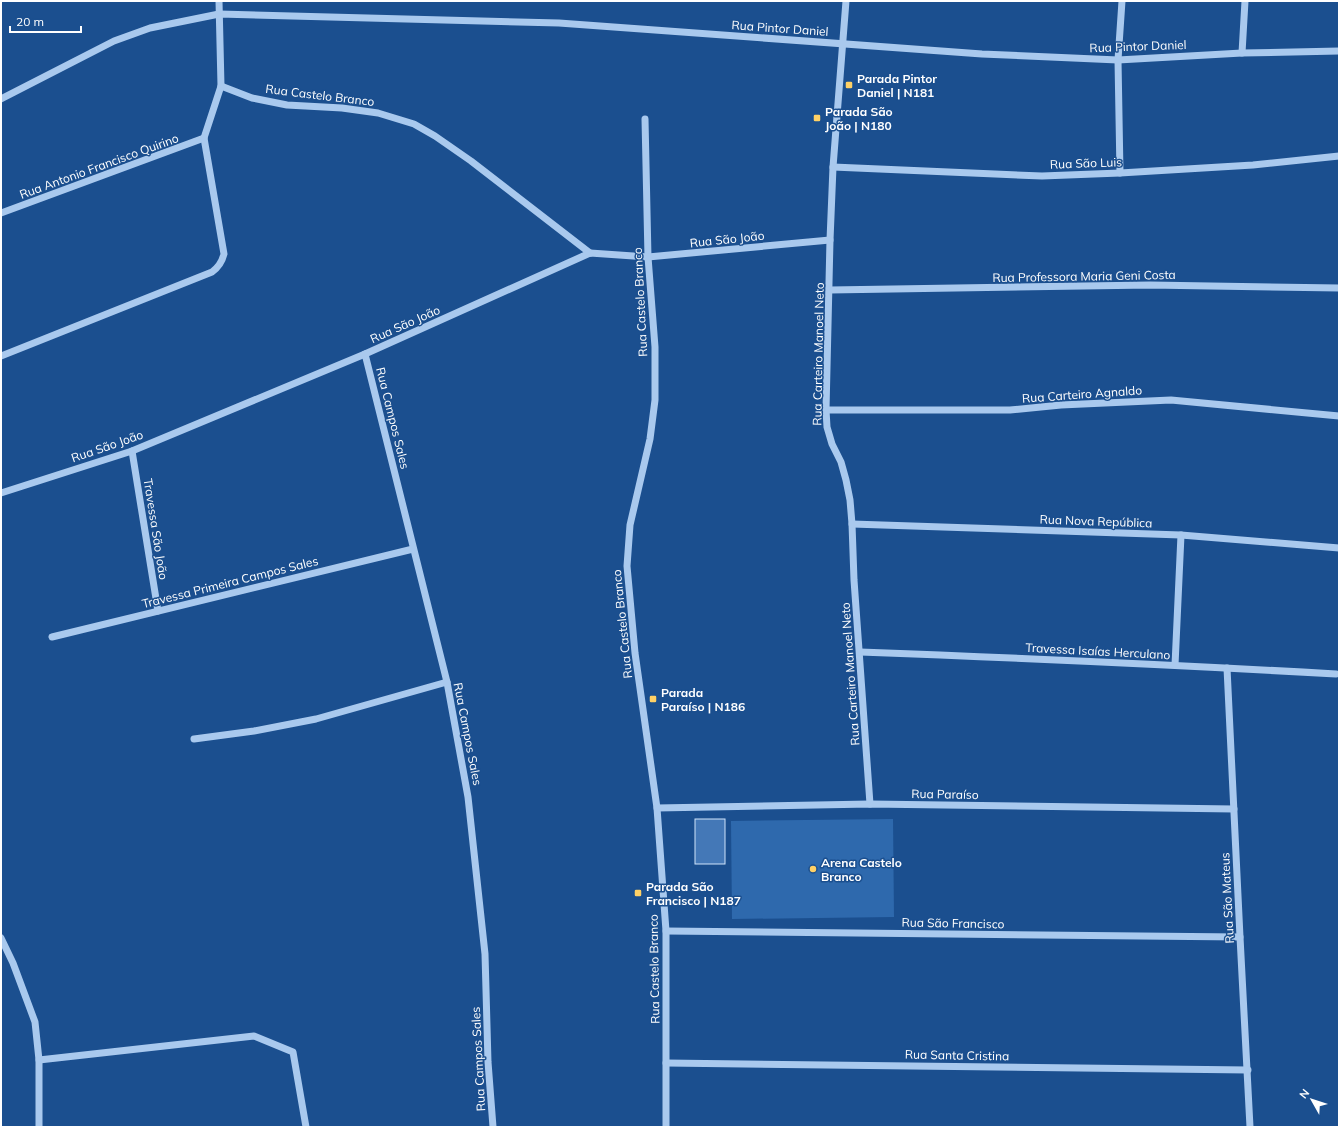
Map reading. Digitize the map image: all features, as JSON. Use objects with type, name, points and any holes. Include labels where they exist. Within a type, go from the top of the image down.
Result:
[{"type":"street","points":[[1,356],[212,272],[218,267],[224,254],[204,138],[221,86],[219,1]]},
{"type":"street","name":"Rua Carteiro Manoel Neto","points":[[846,1],[833,167],[826,410],[827,427],[832,444],[841,462],[850,500],[854,580],[870,804]]},
{"type":"street","points":[[1120,173],[1118,60],[1122,1]]},
{"type":"street","points":[[1242,52],[1245,1]]},
{"type":"street","name":"Rua Pintor Daniel","points":[[1,99],[114,41],[150,28],[219,14],[558,23],[982,54],[1118,60],[1242,52],[1339,51]]},
{"type":"street","name":"Rua Castelo Branco","points":[[221,86],[252,98],[287,104],[342,108],[378,113],[414,124],[435,136],[471,161],[590,253]]},
{"type":"street","name":"Rua Castelo Branco","points":[[645,119],[648,257],[655,347],[655,400],[650,439],[630,525],[627,566],[635,653],[657,808],[666,931],[666,1127]]},
{"type":"street","name":"Rua Antonio Francisco Quirino","points":[[1,213],[204,138]]},
{"type":"street","name":"Rua São Luis","points":[[833,167],[1042,176],[1120,173],[1253,164],[1339,156]]},
{"type":"street","name":"Rua São João","points":[[1,492],[132,451],[366,354],[590,253],[648,257],[830,240]]},
{"type":"street","name":"Rua Professora Maria Geni Costa","points":[[830,290],[1150,285],[1339,288]]},
{"type":"street","name":"Rua Campos Sales","points":[[366,354],[447,682],[468,797],[485,954],[488,1062],[493,1127]]},
{"type":"street","name":"Rua Carteiro Agnaldo","points":[[826,410],[1010,410],[1061,405],[1171,400],[1339,416]]},
{"type":"street","name":"Travessa São João","points":[[132,451],[158,611]]},
{"type":"street","name":"Rua Nova República","points":[[852,524],[1182,535],[1339,548]]},
{"type":"street","points":[[1175,665],[1182,535]]},
{"type":"street","name":"Travessa Primeira Campos Sales","points":[[52,637],[413,548]]},
{"type":"street","name":"Travessa Isaías Herculano","points":[[860,652],[1029,658],[1336,674]]},
{"type":"street","name":"Rua São Mateus","points":[[1227,668],[1250,1127]]},
{"type":"street","points":[[194,740],[254,731],[316,719],[447,682]]},
{"type":"street","name":"Rua Paraíso","points":[[657,808],[870,804],[1234,809]]},
{"type":"street","name":"Rua São Francisco","points":[[666,931],[1240,937]]},
{"type":"street","points":[[1,938],[13,962],[35,1022],[39,1060],[39,1127]]},
{"type":"street","points":[[39,1060],[254,1036],[293,1052],[306,1127]]},
{"type":"street","name":"Rua Santa Cristina","points":[[666,1063],[1248,1070]]},
{"type":"shaded area","name":"Arena Castelo Branco","points":[[893,819],[894,917],[732,919],[731,821]]},
{"type":"building","points":[[695,819],[725,819],[725,864],[695,864]]},
{"type":"place","name":"Parada Pintor Daniel | N181","points":[[849,85]]},
{"type":"place","name":"Parada São João | N180","points":[[817,118]]},
{"type":"place","name":"Parada Paraíso | N186","points":[[653,699]]},
{"type":"place","name":"Arena Castelo Branco","points":[[813,869]]},
{"type":"place","name":"Parada São Francisco | N187","points":[[638,893]]}]
